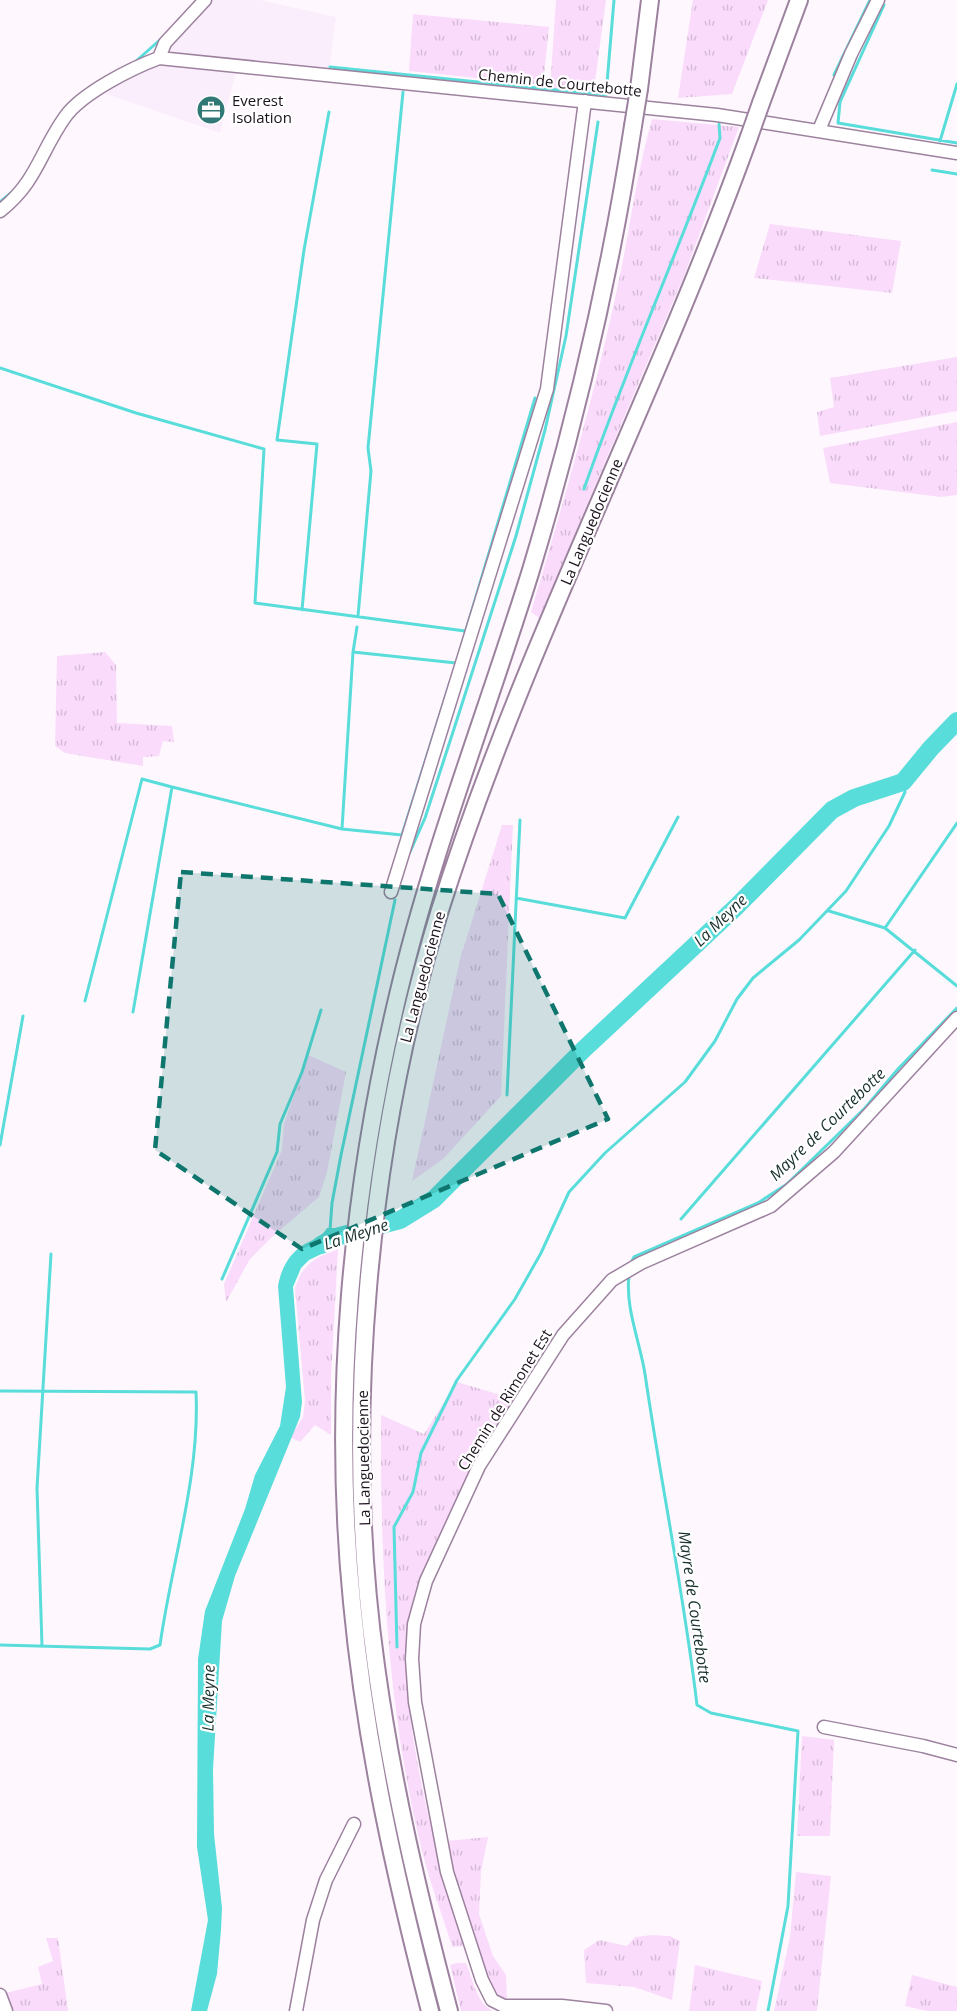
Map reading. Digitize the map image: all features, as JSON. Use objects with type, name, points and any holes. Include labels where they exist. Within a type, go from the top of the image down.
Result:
[{"type":"highway","name":"La Languedocienne","points":[[430,2011],[383,1813],[364,1700],[351,1597],[345,1430],[354,1248],[368,1143],[398,991],[442,838],[553,494],[600,310],[621,206],[650,0]]},
{"type":"highway","name":"La Languedocienne","points":[[449,2011],[399,1810],[375,1661],[364,1513],[364,1347],[378,1204],[399,1074],[416,995],[461,848],[541,640],[684,304],[762,104],[799,0]]},
{"type":"street","points":[[0,211],[18,197],[31,180],[67,114],[104,87],[159,58],[165,43],[205,0]]},
{"type":"street","points":[[819,130],[851,54],[878,0]]},
{"type":"street","name":"Chemin de Courtebotte","points":[[159,58],[717,115],[957,153]]},
{"type":"street","points":[[391,892],[547,389],[585,100]]},
{"type":"street","name":"Chemin de Rimonet Est","points":[[606,2011],[562,2006],[504,2006],[492,2000],[482,1980],[447,1872],[415,1702],[412,1659],[414,1624],[426,1581],[479,1466],[563,1335],[612,1280],[641,1263],[771,1206],[834,1152],[957,1018]]},
{"type":"street","points":[[824,1727],[923,1746],[957,1755]]},
{"type":"street","points":[[296,2011],[313,1920],[326,1880],[354,1824]]},
{"type":"street","points":[[0,1995],[6,2011]]},
{"type":"highlighted area","points":[[181,872],[498,894],[608,1119],[302,1249],[155,1150]]},
{"type":"shaded area","points":[[209,0],[260,0],[336,17],[330,63],[323,82],[236,72],[220,133],[106,94],[167,47]]},
{"type":"green space","points":[[556,0],[606,0],[593,96],[550,89]]},
{"type":"green space","points":[[693,0],[768,0],[732,94],[678,98]]},
{"type":"green space","points":[[413,14],[549,27],[543,85],[409,71]]},
{"type":"green space","points":[[652,119],[739,127],[684,276],[539,618],[531,612],[597,374]]},
{"type":"green space","points":[[770,224],[901,241],[892,293],[754,278]]},
{"type":"green space","points":[[957,357],[957,411],[820,436],[817,412],[834,407],[830,378]]},
{"type":"green space","points":[[957,422],[957,495],[941,497],[830,483],[823,448]]},
{"type":"green space","points":[[105,652],[116,665],[117,723],[172,726],[174,742],[163,741],[159,756],[143,757],[143,766],[65,753],[55,746],[57,656]]},
{"type":"green space","points":[[502,825],[513,825],[501,1096],[443,1159],[412,1181],[460,959]]},
{"type":"green space","points":[[308,1055],[346,1072],[327,1172],[319,1197],[250,1259],[226,1302],[224,1284],[282,1150],[284,1124]]},
{"type":"green space","points":[[338,1249],[331,1377],[331,1435],[315,1425],[300,1442],[290,1437],[303,1417],[305,1401],[295,1288],[302,1272],[311,1262]]},
{"type":"green space","points":[[457,1382],[514,1399],[482,1452],[444,1524],[417,1585],[409,1626],[407,1670],[418,1766],[428,1814],[463,1946],[452,1947],[422,1851],[410,1797],[393,1689],[384,1580],[381,1415],[424,1434]]},
{"type":"green space","points":[[802,1736],[834,1740],[830,1836],[797,1836]]},
{"type":"green space","points":[[488,1837],[481,1872],[479,1914],[493,1956],[506,1975],[507,2001],[492,1990],[486,1979],[455,1883],[446,1841]]},
{"type":"green space","points":[[796,1872],[831,1876],[817,2011],[774,2011],[790,1937]]},
{"type":"green space","points":[[670,1936],[680,1941],[672,2000],[634,1987],[586,1983],[584,1950],[599,1940],[627,1946],[635,1937]]},
{"type":"green space","points":[[46,1938],[58,1938],[68,2011],[10,2011],[6,1993],[42,1984],[38,1967],[53,1961]]},
{"type":"green space","points":[[466,1963],[479,1997],[493,2011],[461,2011],[450,1965]]},
{"type":"green space","points":[[695,1965],[762,1981],[756,2011],[689,2011]]},
{"type":"green space","points":[[912,1975],[957,1987],[957,2011],[927,2011],[905,2006]]},
{"type":"water","points":[[327,1228],[343,1228],[342,1244],[309,1260],[301,1268],[293,1287],[302,1402],[300,1417],[235,1576],[222,1621],[213,1769],[214,1834],[222,1908],[221,1930],[217,1974],[207,2011],[191,2011],[208,1920],[197,1847],[198,1659],[205,1611],[245,1509],[255,1475],[280,1426],[286,1387],[278,1286],[281,1274],[294,1252],[320,1236]]},
{"type":"waterway","points":[[330,67],[606,95],[614,0]]},
{"type":"waterway","points":[[834,75],[870,0]]},
{"type":"waterway","points":[[884,5],[840,102],[838,123],[957,143]]},
{"type":"waterway","points":[[135,62],[161,39]]},
{"type":"waterway","points":[[940,141],[957,84]]},
{"type":"waterway","points":[[358,616],[371,471],[368,448],[403,92]]},
{"type":"waterway","points":[[302,610],[317,444],[277,440],[304,250],[329,112]]},
{"type":"waterway","points":[[410,852],[425,818],[516,536],[545,430],[566,336],[598,122]]},
{"type":"waterway","points":[[584,489],[616,401],[720,138],[719,124]]},
{"type":"waterway","points":[[932,170],[957,174]]},
{"type":"waterway","points":[[0,202],[12,192]]},
{"type":"waterway","points":[[0,368],[136,413],[264,449],[255,603],[465,631]]},
{"type":"waterway","points":[[456,664],[535,398]]},
{"type":"waterway","points":[[357,627],[353,652],[456,663]]},
{"type":"waterway","points":[[342,829],[353,652]]},
{"type":"waterway","points":[[172,787],[342,829],[402,835],[450,682]]},
{"type":"waterway","name":"La Meyne","points":[[321,1245],[336,1237],[400,1220],[434,1199],[583,1050],[735,908],[832,810],[854,798],[903,782],[957,721]]},
{"type":"waterway","points":[[85,1001],[142,779],[172,787],[133,1012]]},
{"type":"waterway","points":[[397,1647],[394,1527],[413,1492],[421,1453],[457,1380],[515,1299],[541,1253],[569,1192],[605,1153],[685,1082],[715,1041],[737,999],[753,978],[799,940],[846,891],[889,826],[905,792],[903,782]]},
{"type":"waterway","points":[[516,898],[625,918],[678,817]]},
{"type":"waterway","points":[[507,1095],[520,820]]},
{"type":"waterway","points":[[885,928],[957,823]]},
{"type":"waterway","points":[[330,1230],[332,1203],[341,1155],[395,900]]},
{"type":"waterway","points":[[829,911],[885,928],[957,986]]},
{"type":"waterway","points":[[681,1219],[915,950]]},
{"type":"waterway","name":"Mayre de Courtebotte","points":[[631,1263],[634,1257],[758,1203],[787,1184],[865,1108],[898,1069],[957,1008]]},
{"type":"waterway","points":[[222,1279],[277,1152],[280,1124],[302,1072],[321,1010]]},
{"type":"waterway","points":[[0,1145],[23,1016]]},
{"type":"waterway","points":[[42,1646],[37,1488],[51,1254]]},
{"type":"waterway","name":"Mayre de Courtebotte","points":[[629,1275],[629,1300],[643,1362],[686,1622],[697,1705],[711,1713],[798,1731],[788,1906],[768,2011]]},
{"type":"waterway","points":[[0,1391],[196,1392],[196,1424],[190,1487],[160,1645],[150,1649],[0,1645]]},
{"type":"place","name":"Everest Isolation","points":[[211,110]]}]
